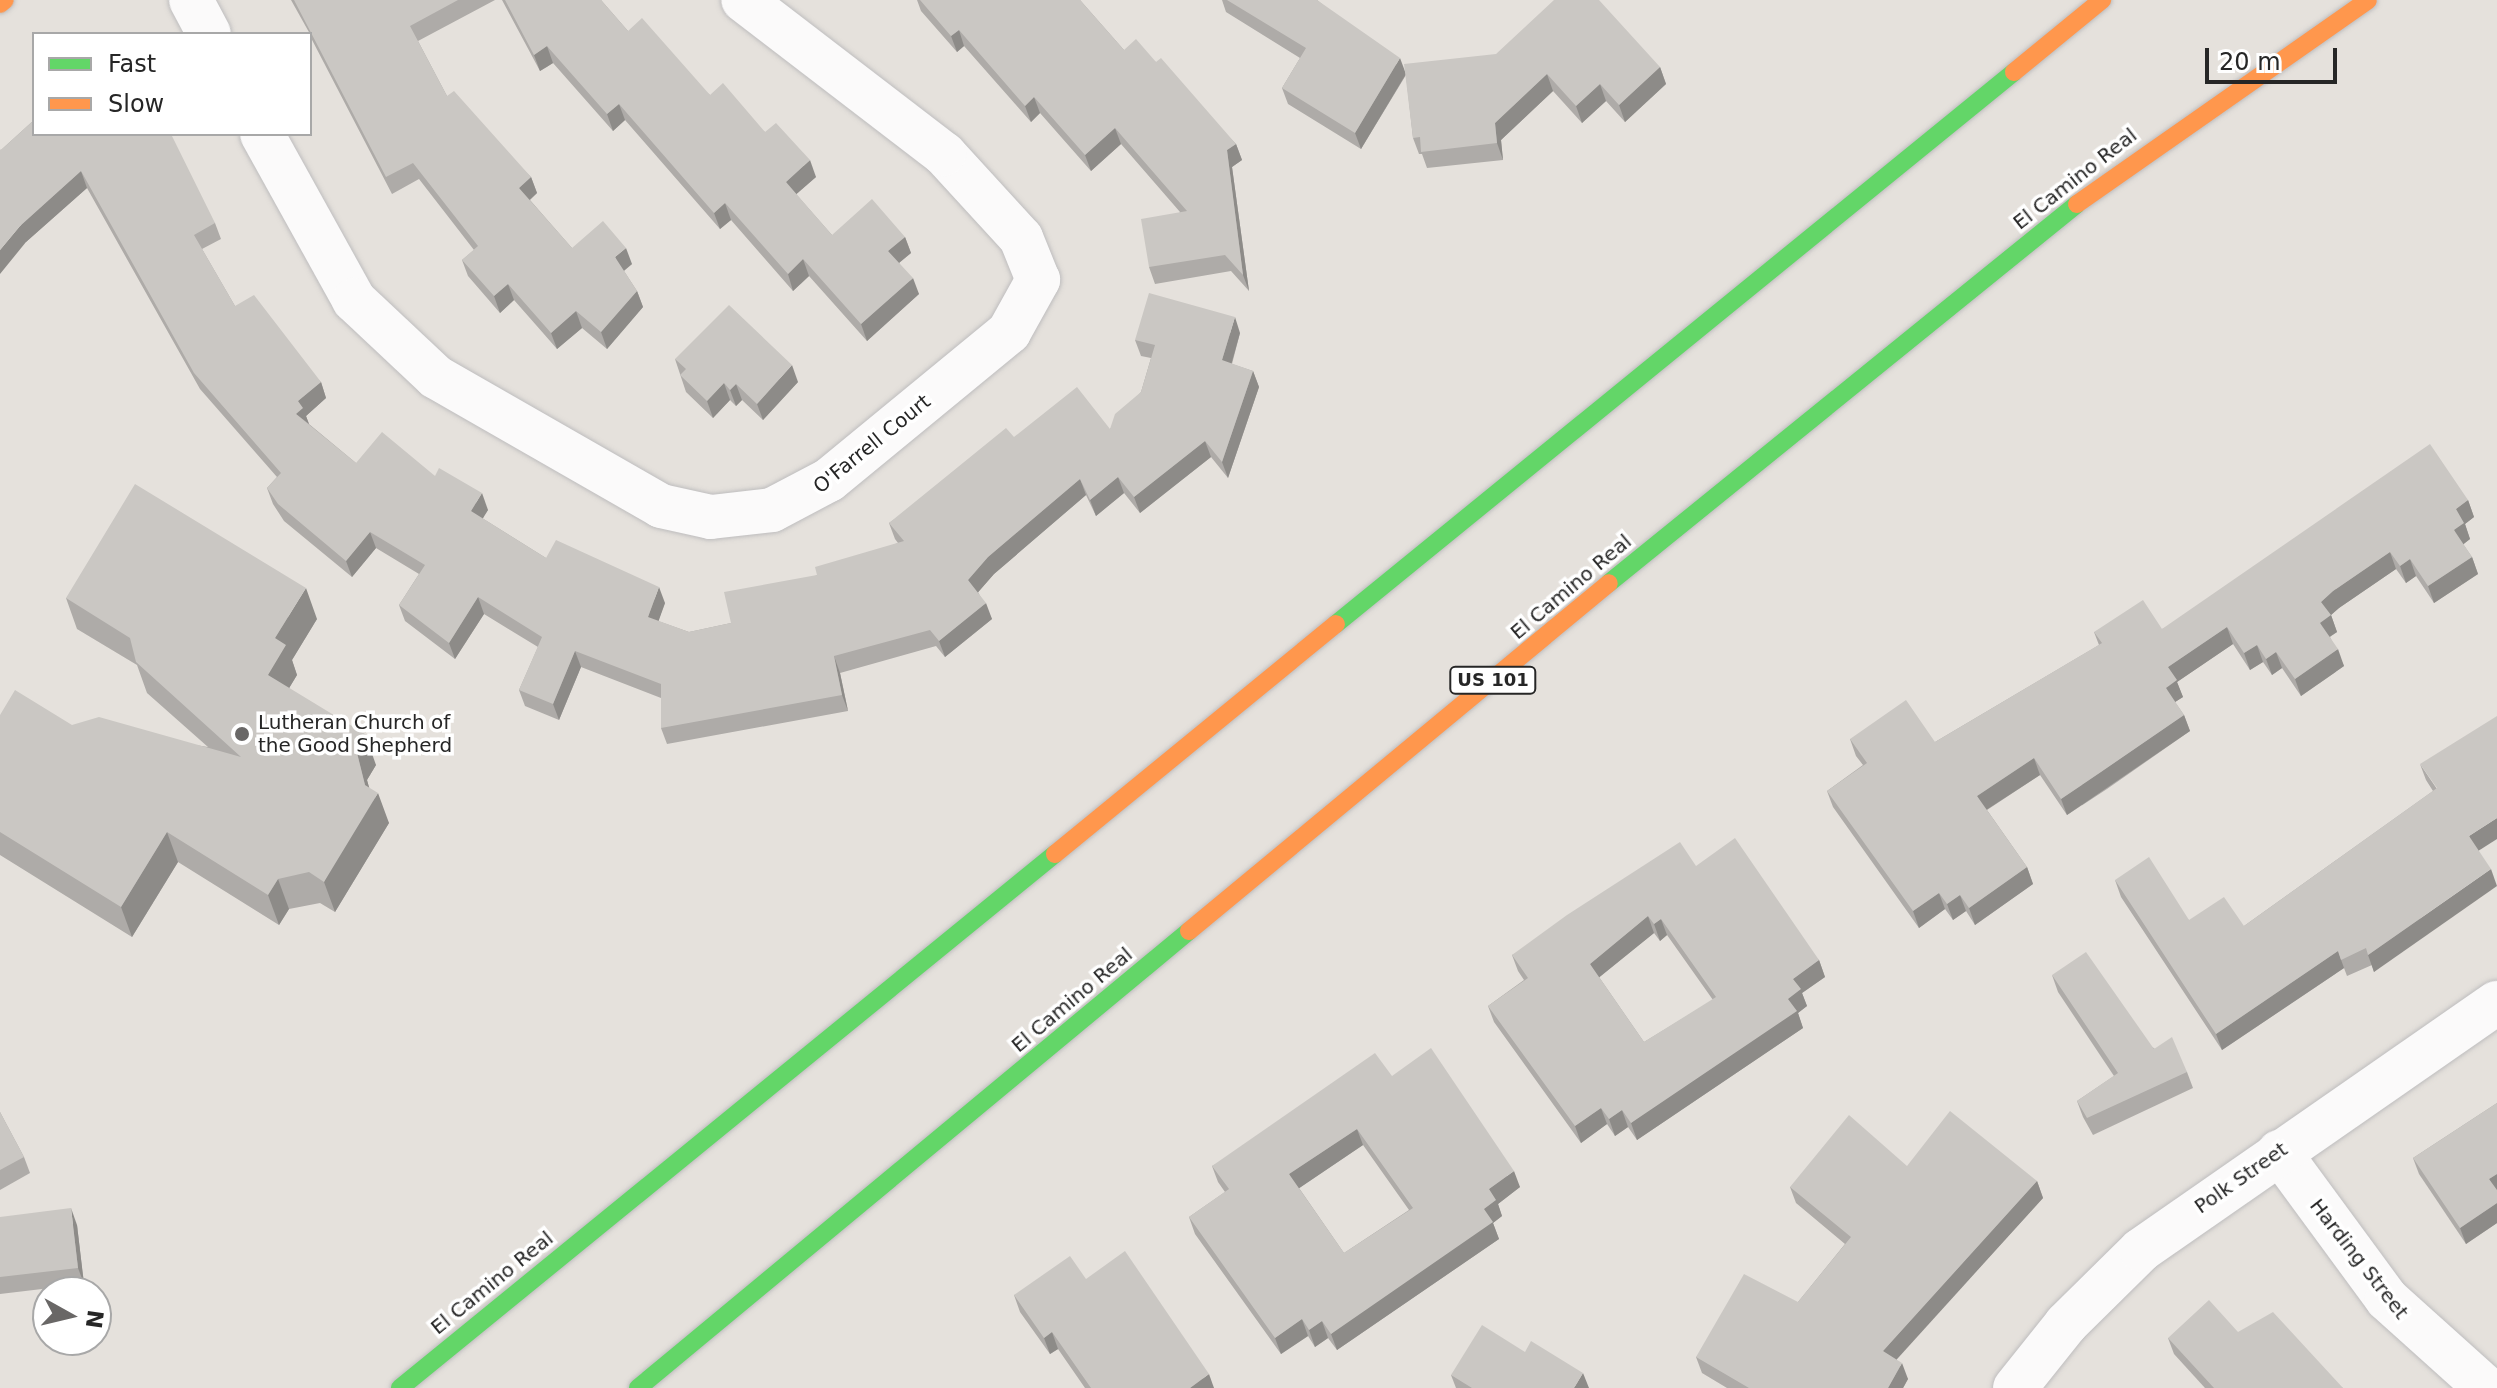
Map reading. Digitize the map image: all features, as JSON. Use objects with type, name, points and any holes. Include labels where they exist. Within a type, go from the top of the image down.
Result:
[{"type":"main road","points":[[0,4],[5,0]]},
{"type":"main road","name":"El Camino Real","points":[[400,1388],[2102,0]]},
{"type":"main road","name":"El Camino Real","points":[[638,1388],[1926,321],[2170,133],[2368,0]]},
{"type":"street","points":[[191,0],[208,32]]},
{"type":"street","name":"O'Farrell Court","points":[[263,136],[354,300],[436,377],[661,506],[711,517],[772,510],[829,480],[1009,332],[1038,280],[1021,238],[944,154],[743,0]]},
{"type":"street","name":"Polk Street","points":[[2015,1388],[2121,1268],[2279,1152],[2497,1003]]},
{"type":"street","name":"Harding Street","points":[[2279,1152],[2387,1299],[2486,1388]]},
{"type":"building","points":[[294,0],[458,0],[410,26],[447,96],[454,91],[531,177],[519,188],[572,248],[603,221],[626,248],[615,257],[637,291],[601,332],[576,311],[551,333],[508,284],[494,296],[462,260],[478,246],[413,163],[386,177]]},
{"type":"building","points":[[505,0],[601,0],[628,31],[642,18],[710,95],[723,83],[765,132],[776,123],[810,160],[786,182],[832,235],[872,199],[905,237],[888,251],[913,278],[861,324],[803,259],[788,274],[725,203],[714,213],[619,104],[607,114],[547,46],[534,55]]},
{"type":"building","points":[[920,0],[1080,0],[1124,50],[1136,39],[1156,62],[1161,58],[1236,144],[1227,150],[1243,275],[1225,255],[1149,267],[1141,219],[1187,211],[1115,128],[1085,155],[1034,97],[1025,106],[959,30],[951,36]]},
{"type":"building","points":[[1227,0],[1317,0],[1400,58],[1355,133],[1282,88],[1306,48]]},
{"type":"building","points":[[1554,0],[1599,0],[1660,67],[1619,105],[1600,84],[1576,106],[1547,74],[1495,123],[1497,143],[1421,152],[1420,137],[1413,138],[1404,64],[1496,54]]},
{"type":"building","points":[[32,122],[32,136],[172,136],[215,223],[194,235],[235,306],[254,295],[321,382],[298,401],[303,408],[296,414],[356,463],[382,432],[435,476],[439,468],[482,493],[471,511],[546,558],[556,540],[659,587],[648,617],[689,632],[731,623],[724,592],[817,575],[815,567],[904,541],[889,523],[1006,428],[1014,437],[1077,387],[1110,429],[1115,414],[1141,392],[1155,345],[1135,340],[1149,293],[1235,317],[1222,360],[1253,371],[1222,462],[1205,441],[1134,497],[1118,477],[1090,500],[1080,479],[988,557],[968,580],[986,603],[939,641],[930,630],[834,656],[842,695],[661,728],[661,684],[575,651],[553,704],[519,690],[542,637],[478,597],[449,643],[399,605],[425,565],[370,532],[346,561],[278,504],[267,488],[281,473],[194,373],[81,171],[20,226],[0,250],[1,150]]},
{"type":"building","points":[[729,305],[792,365],[757,404],[736,384],[730,390],[724,383],[707,401],[680,375],[686,369],[675,359]]},
{"type":"building","points":[[2430,444],[2468,500],[2456,509],[2464,523],[2454,530],[2472,557],[2428,586],[2410,559],[2400,566],[2390,552],[2333,591],[2321,602],[2331,615],[2320,623],[2338,649],[2295,679],[2276,652],[2266,659],[2257,645],[2244,653],[2227,627],[2168,667],[2177,680],[2166,688],[2184,715],[2101,772],[2061,799],[2034,758],[1977,796],[2027,867],[1969,908],[1960,895],[1947,904],[1939,893],[1913,911],[1827,791],[1867,763],[1850,739],[1906,700],[1935,742],[2102,643],[2094,632],[2143,600],[2162,629]]},
{"type":"building","name":"Lutheran Church of the Good Shepherd","points":[[135,484],[306,588],[275,638],[286,645],[268,675],[365,734],[356,749],[365,785],[378,793],[324,882],[309,872],[278,879],[268,895],[167,832],[121,907],[0,832],[0,715],[15,690],[72,725],[99,717],[241,757],[136,662],[130,638],[66,598]]},
{"type":"building","points":[[2497,716],[2497,818],[2469,836],[2491,869],[2368,955],[2366,948],[2341,960],[2338,951],[2216,1034],[2115,880],[2149,857],[2189,920],[2224,897],[2244,926],[2437,788],[2420,764]]},
{"type":"building","points":[[1735,838],[1819,960],[1793,979],[1801,989],[1788,999],[1797,1011],[1631,1123],[1622,1110],[1609,1119],[1601,1108],[1575,1126],[1488,1006],[1528,978],[1512,955],[1567,915],[1680,842],[1696,866]],"holes":[[[1648,916],[1654,924],[1661,919],[1716,997],[1644,1042],[1590,964]]]},
{"type":"building","points":[[2086,952],[2154,1049],[2172,1037],[2187,1072],[2087,1118],[2077,1101],[2118,1073],[2052,975]]},
{"type":"building","points":[[1431,1048],[1514,1171],[1489,1189],[1496,1200],[1484,1209],[1493,1222],[1331,1334],[1322,1321],[1309,1330],[1302,1319],[1275,1338],[1189,1217],[1229,1189],[1212,1166],[1375,1053],[1392,1076]],"holes":[[[1357,1129],[1413,1208],[1344,1253],[1289,1174]]]},
{"type":"building","points":[[2497,1103],[2497,1174],[2489,1179],[2497,1190],[2497,1203],[2460,1228],[2413,1158]]},
{"type":"building","points":[[1950,1111],[2037,1181],[1883,1351],[1902,1363],[1888,1388],[1749,1388],[1696,1357],[1744,1274],[1798,1302],[1851,1237],[1790,1187],[1849,1115],[1907,1166]]},
{"type":"building","points":[[0,1112],[24,1157],[0,1170]]},
{"type":"building","points":[[71,1208],[78,1268],[0,1277],[0,1217]]},
{"type":"building","points":[[1125,1251],[1209,1374],[1190,1388],[1091,1388],[1052,1332],[1044,1338],[1014,1295],[1070,1256],[1086,1279]]},
{"type":"building","points":[[2209,1300],[2238,1332],[2273,1312],[2343,1388],[2214,1388],[2168,1338]]},
{"type":"building","points":[[1482,1325],[1525,1352],[1531,1341],[1583,1373],[1574,1388],[1472,1388],[1451,1375]]},
{"type":"traffic: fast","points":[[1336,624],[2014,72]]},
{"type":"traffic: fast","points":[[1609,583],[2077,204]]},
{"type":"traffic: fast","points":[[400,1388],[1055,854]]},
{"type":"traffic: fast","points":[[638,1388],[1189,931]]},
{"type":"traffic: slow","points":[[0,4],[5,0]]},
{"type":"traffic: slow","points":[[2014,72],[2102,0]]},
{"type":"traffic: slow","points":[[2077,204],[2368,0]]},
{"type":"traffic: slow","points":[[1189,931],[1609,583]]},
{"type":"traffic: slow","points":[[1055,854],[1336,624]]},
{"type":"place","name":"Lutheran Church of the Good Shepherd","points":[[242,734]]}]
